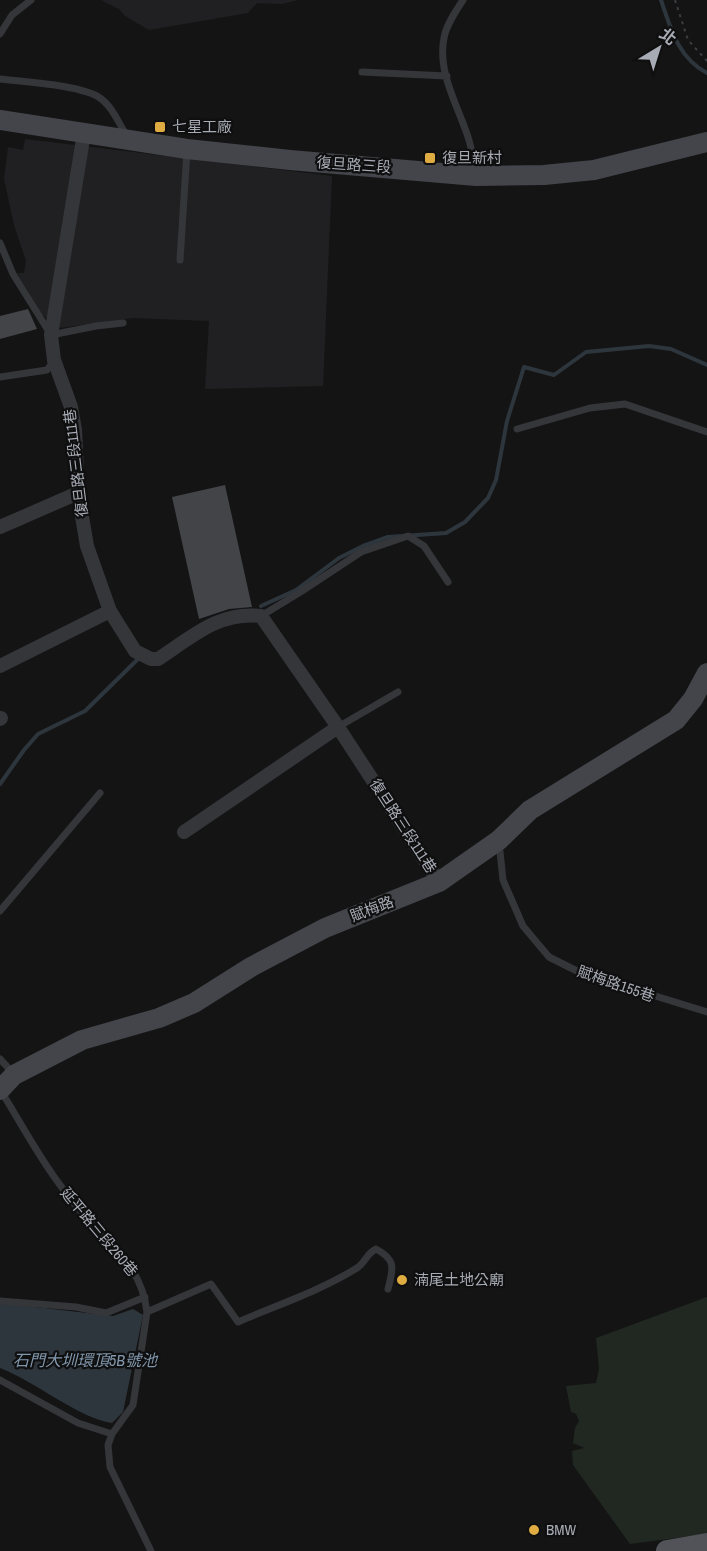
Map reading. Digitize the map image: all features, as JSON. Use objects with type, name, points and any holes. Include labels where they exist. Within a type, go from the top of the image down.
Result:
[{"type":"main road","points":[[667,1551],[707,1544]]},
{"type":"street","name":"復旦路三段","points":[[0,120],[187,149],[476,176],[544,175],[594,170],[707,142]]},
{"type":"street","name":"復旦路三段111巷","points":[[84,133],[51,335],[54,360],[71,406],[74,422],[78,493],[87,546],[110,611],[135,651],[151,659],[158,659],[220,619],[245,614],[261,616],[339,727],[439,882]]},
{"type":"street","points":[[0,527],[78,493]]},
{"type":"street","points":[[0,666],[110,611]]},
{"type":"street","name":"賦梅路","points":[[0,1090],[14,1075],[82,1040],[159,1018],[194,1003],[251,967],[325,928],[439,882],[499,840],[531,810],[676,720],[693,699],[707,673]]},
{"type":"street","points":[[184,832],[339,727]]},
{"type":"lane","points":[[0,34],[12,15],[32,0]]},
{"type":"lane","points":[[463,0],[444,35],[443,48],[447,76],[469,138],[476,176]]},
{"type":"lane","points":[[362,72],[447,76]]},
{"type":"lane","points":[[0,79],[85,91],[100,98],[130,141]]},
{"type":"lane","points":[[180,260],[187,149]]},
{"type":"lane","points":[[0,243],[13,274],[51,335],[123,323]]},
{"type":"lane","points":[[0,377],[47,370],[54,360]]},
{"type":"lane","points":[[517,429],[590,408],[625,404],[707,432]]},
{"type":"lane","points":[[261,616],[361,552],[408,536],[424,546],[448,582]]},
{"type":"lane","points":[[339,727],[399,692]]},
{"type":"lane","points":[[0,911],[100,793]]},
{"type":"lane","name":"賦梅路155巷","points":[[499,840],[503,880],[523,926],[549,957],[581,973],[707,1012]]},
{"type":"lane","points":[[0,1059],[14,1075]]},
{"type":"lane","name":"延平路三段260巷","points":[[0,1090],[54,1177],[94,1227],[118,1251],[138,1278],[145,1297],[147,1312],[133,1405],[112,1434]]},
{"type":"lane","points":[[147,1312],[211,1284],[238,1322],[329,1283],[360,1267],[370,1252],[376,1249],[391,1261],[393,1269],[388,1289]]},
{"type":"lane","points":[[0,1301],[76,1307],[106,1313],[145,1297]]},
{"type":"lane","points":[[0,1380],[78,1423],[112,1434],[108,1445],[110,1467],[151,1551]]},
{"type":"path","points":[[675,0],[688,40],[707,62]]},
{"type":"shaded area","points":[[101,0],[298,0],[282,4],[257,3],[248,13],[149,30],[125,16],[119,9]]},
{"type":"shaded area","points":[[25,139],[332,176],[323,386],[205,389],[209,321],[133,318],[60,328],[42,315],[17,273],[24,273],[26,261],[14,225],[4,179],[8,147],[23,150]]},
{"type":"shaded area","points":[[707,1297],[707,1534],[630,1544],[573,1465],[572,1451],[584,1448],[573,1443],[575,1428],[579,1421],[576,1414],[571,1412],[566,1386],[596,1383],[599,1369],[596,1338]]},
{"type":"water","name":"石門大圳環頂5B號池","points":[[0,1303],[113,1316],[133,1309],[143,1315],[123,1412],[112,1423],[99,1420],[0,1368]]},
{"type":"building","points":[[28,309],[37,329],[0,339],[0,316]]},
{"type":"building","points":[[225,485],[252,607],[229,609],[199,619],[172,497]]},
{"type":"waterway","points":[[661,0],[672,32],[682,51],[697,67],[707,73]]},
{"type":"waterway","points":[[261,606],[296,590],[339,558],[363,546],[388,537],[446,533],[465,522],[488,498],[496,480],[507,421],[524,367],[554,375],[586,352],[649,346],[671,349],[707,365]]},
{"type":"waterway","points":[[0,784],[38,734],[85,711],[137,660]]},
{"type":"place","name":"七星工廠","points":[[160,127]]},
{"type":"place","name":"復旦新村","points":[[430,158]]},
{"type":"place","name":"湳尾土地公廟","points":[[402,1280]]},
{"type":"place","name":"BMW","points":[[534,1530]]}]
